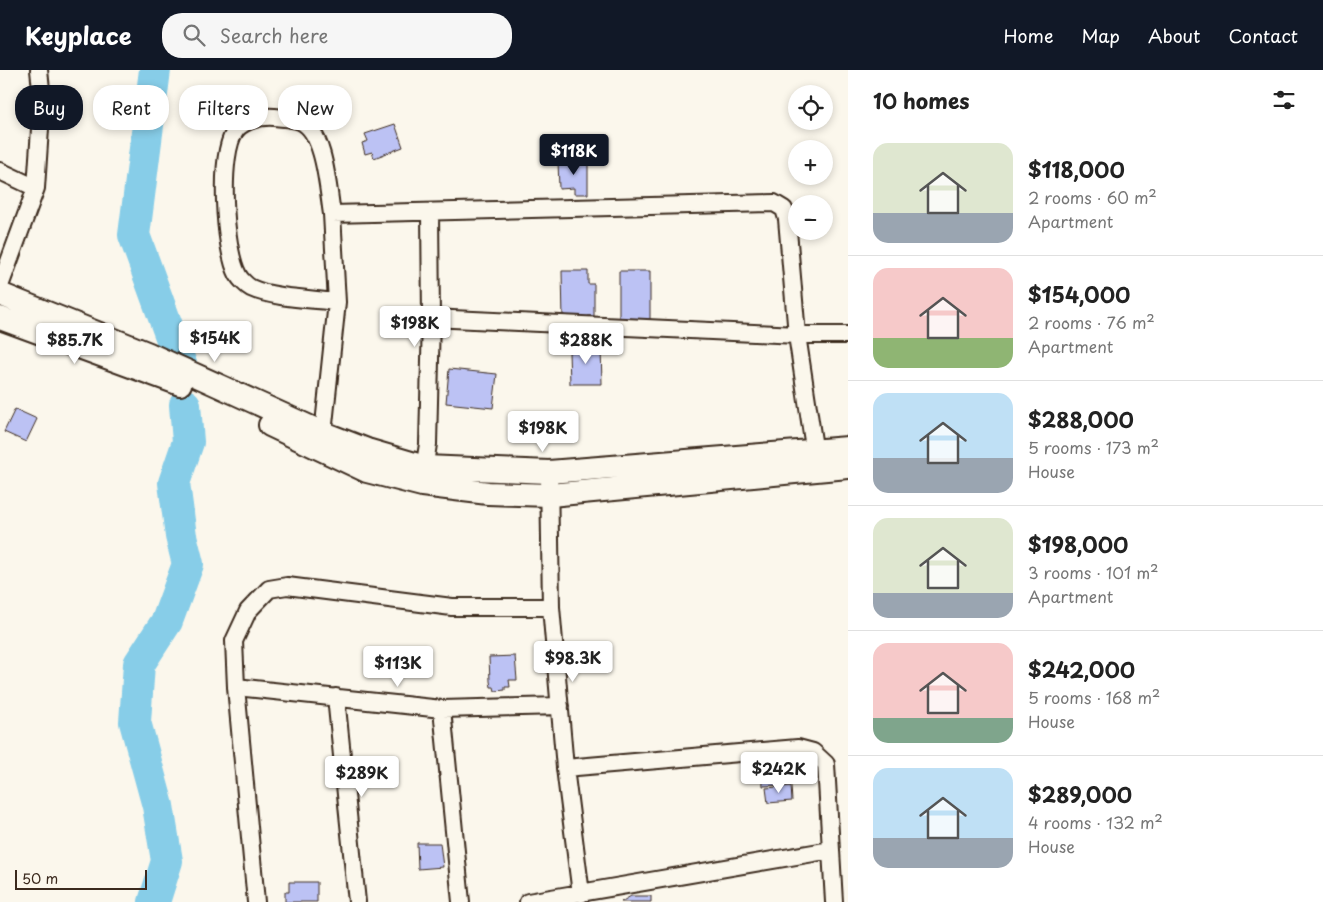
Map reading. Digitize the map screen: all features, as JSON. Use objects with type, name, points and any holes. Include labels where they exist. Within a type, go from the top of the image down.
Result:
[{"type":"street","points":[[0,286],[36,188],[42,99],[39,70]]},
{"type":"street","points":[[322,442],[337,302],[332,214],[324,162],[318,139],[301,121],[271,116],[249,120],[235,131],[229,150],[224,193],[227,236],[238,276],[251,287],[276,294],[337,302]]},
{"type":"street","points":[[0,171],[36,188]]},
{"type":"street","points":[[332,214],[774,203],[784,210],[788,220],[797,335],[816,459]]},
{"type":"street","points":[[424,476],[428,444],[431,318],[430,212]]},
{"type":"street","points":[[0,294],[322,442],[368,450],[424,476],[488,493],[550,495],[816,459],[848,448]]},
{"type":"street","points":[[0,318],[166,370]]},
{"type":"street","points":[[431,318],[797,335],[848,335]]},
{"type":"street","points":[[424,476],[816,459],[848,467]]},
{"type":"street","points":[[549,472],[550,607],[565,768],[581,894]]},
{"type":"street","points":[[256,902],[236,687],[234,641],[248,611],[269,589],[287,586],[452,606],[550,607]]},
{"type":"street","points":[[236,687],[442,709],[560,706]]},
{"type":"street","points":[[336,697],[357,902]]},
{"type":"street","points":[[442,709],[461,902]]},
{"type":"street","points":[[565,768],[798,748],[813,752],[826,764],[834,902]]},
{"type":"street","points":[[528,902],[831,850]]},
{"type":"building","points":[[395,124],[403,147],[374,158],[372,152],[365,154],[362,143],[368,141],[365,134]]},
{"type":"building","points":[[588,159],[588,194],[574,194],[574,188],[559,189],[558,161]]},
{"type":"building","points":[[562,271],[588,271],[588,284],[594,284],[594,316],[588,316],[588,320],[563,320]]},
{"type":"building","points":[[619,271],[650,271],[650,322],[619,322]]},
{"type":"building","points":[[583,342],[594,342],[595,347],[601,348],[602,384],[570,384],[569,352],[584,351]]},
{"type":"building","points":[[449,369],[497,374],[493,408],[446,403]]},
{"type":"building","points":[[15,409],[37,419],[26,442],[4,432]]},
{"type":"building","points":[[515,656],[517,680],[509,680],[510,687],[505,687],[505,690],[495,691],[494,687],[491,687],[489,657]]},
{"type":"building","points":[[784,765],[785,785],[763,786],[762,766]]},
{"type":"building","points":[[791,786],[792,801],[768,803],[766,788]]},
{"type":"building","points":[[417,843],[440,843],[443,867],[418,869]]},
{"type":"building","points":[[289,882],[317,882],[317,902],[285,902],[285,892],[289,892]]},
{"type":"building","points":[[631,896],[651,896],[651,902],[621,902]]},
{"type":"waterway","points":[[155,70],[134,235],[182,367]]},
{"type":"waterway","points":[[154,902],[167,861],[158,806],[135,722],[139,664],[167,621],[188,564],[181,536],[174,483],[188,442],[185,405]]}]
